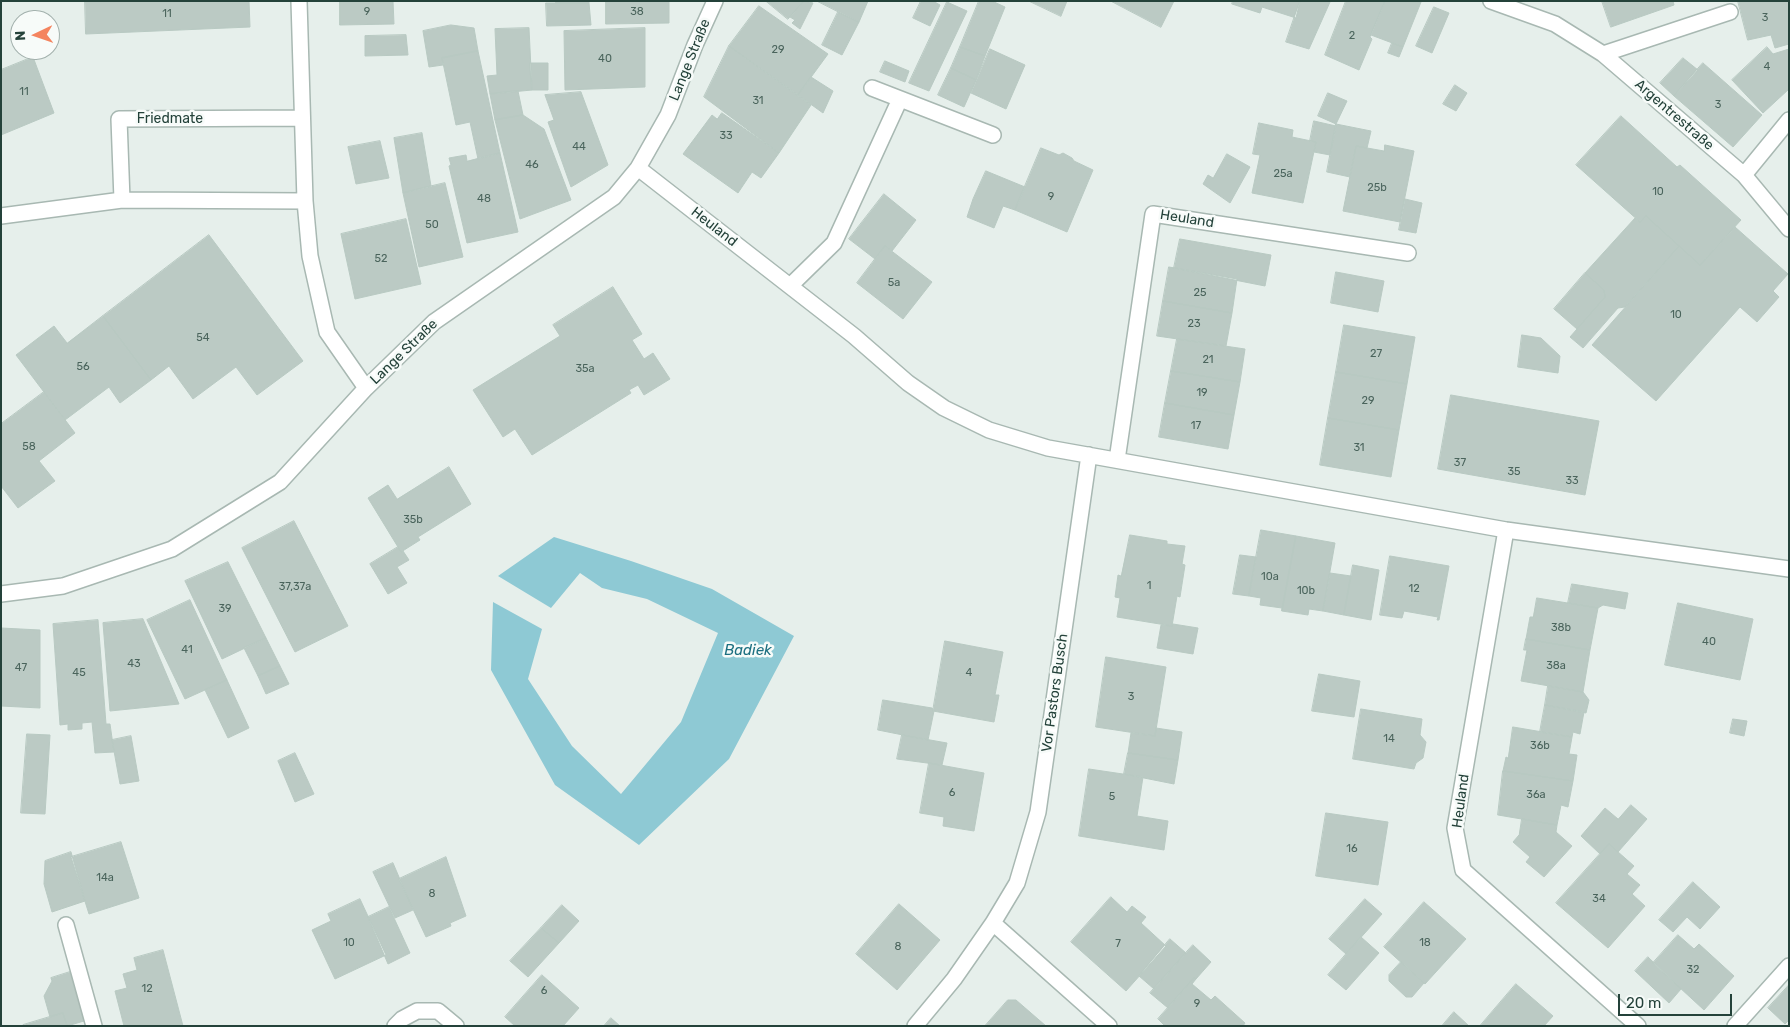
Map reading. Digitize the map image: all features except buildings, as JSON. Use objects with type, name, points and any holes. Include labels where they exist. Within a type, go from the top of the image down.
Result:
[{"type":"street","points":[[299,1],[305,201],[310,256],[327,332],[366,388]]},
{"type":"street","name":"Lange Straße","points":[[1,594],[63,586],[172,549],[280,482],[366,388],[434,322],[614,197],[638,168],[668,115],[695,45],[715,1]]},
{"type":"street","name":"Argentrestraße","points":[[1491,1],[1555,24],[1603,54],[1744,175],[1789,228]]},
{"type":"street","points":[[1603,54],[1730,12]]},
{"type":"street","points":[[872,88],[993,135]]},
{"type":"street","points":[[790,286],[834,243],[900,99]]},
{"type":"street","name":"Friedmate","points":[[122,200],[120,119],[302,118]]},
{"type":"street","points":[[1744,175],[1789,120]]},
{"type":"street","name":"Heuland","points":[[638,168],[854,336],[908,383],[944,408],[988,430],[1048,448],[1506,530],[1789,570]]},
{"type":"street","points":[[1,216],[122,200],[305,201]]},
{"type":"street","name":"Heuland","points":[[1117,460],[1152,214],[1408,253]]},
{"type":"street","name":"Vor Pastors Busch","points":[[915,1026],[954,979],[993,923],[1017,883],[1038,812],[1090,455]]},
{"type":"street","name":"Heuland","points":[[1506,530],[1455,828],[1463,870],[1638,1026]]},
{"type":"street","points":[[993,923],[1109,1026]]},
{"type":"street","points":[[66,925],[94,1026]]},
{"type":"street","points":[[1735,1026],[1789,966]]},
{"type":"street","points":[[395,1026],[402,1019],[417,1011],[438,1011],[456,1026]]},
{"type":"water","name":"Badiek","points":[[554,537],[712,589],[794,636],[729,759],[639,845],[555,785],[491,670],[493,602],[542,629],[528,679],[572,746],[621,794],[681,722],[718,633],[647,599],[602,588],[580,573],[551,608],[498,576]]}]
